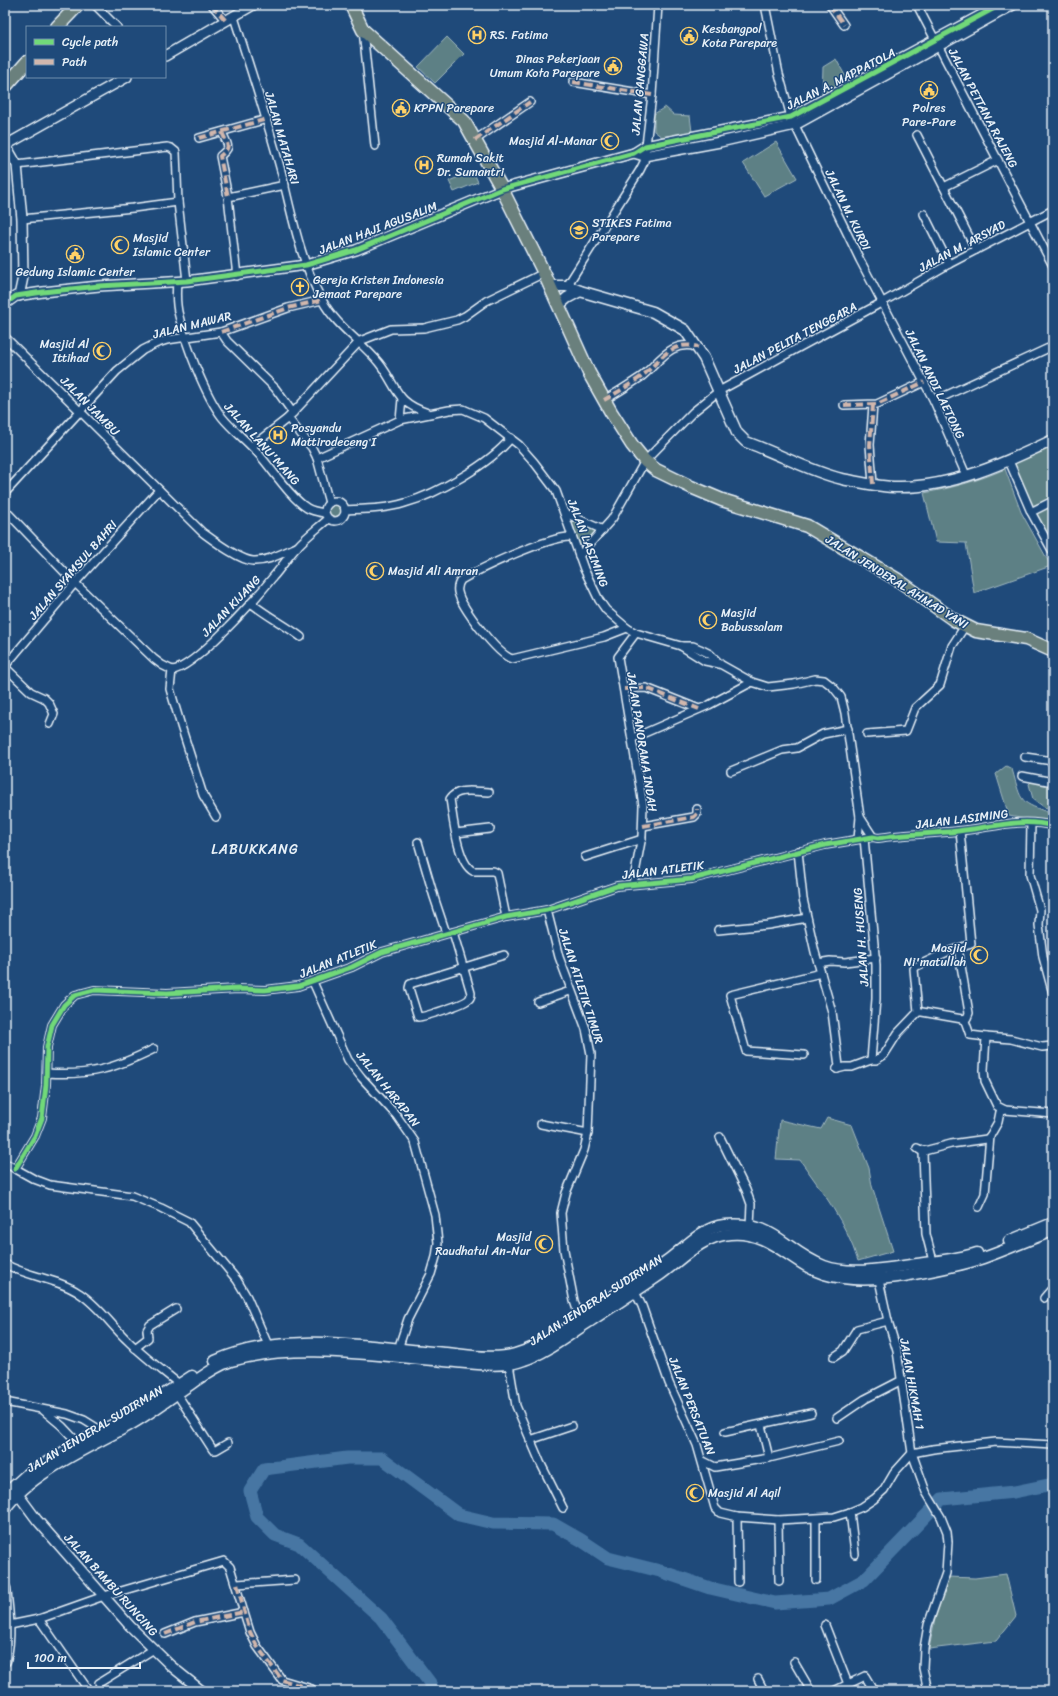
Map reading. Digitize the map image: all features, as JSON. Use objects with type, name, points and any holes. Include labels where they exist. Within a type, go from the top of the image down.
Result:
[{"type":"highway","points":[[58,26],[78,5]]},
{"type":"highway","points":[[351,5],[363,30]]},
{"type":"highway","name":"JALAN JENDERAL AHMAD YANI","points":[[363,30],[464,121],[502,189],[544,273],[578,350],[604,400],[632,445],[645,461],[656,470],[722,500],[807,526],[898,580],[965,626],[976,631],[1026,639],[1053,651]]},
{"type":"highway","points":[[5,87],[26,63]]},
{"type":"main road","points":[[549,286],[567,286],[653,312],[685,330],[698,347],[734,426],[741,438],[746,442],[841,478],[894,487],[927,485],[966,475],[1010,460],[1053,440]]},
{"type":"main road","points":[[558,305],[580,291]]},
{"type":"main road","name":"JALAN JENDERAL SUDIRMAN","points":[[180,1389],[214,1361],[250,1348],[268,1345],[314,1344],[466,1363],[509,1364],[533,1357],[581,1322],[716,1236],[730,1234],[754,1236],[770,1243],[813,1270],[823,1274],[842,1278],[878,1280],[934,1266],[973,1254],[1053,1223]]},
{"type":"main road","name":"JALAN JENDERAL SUDIRMAN","points":[[633,1288],[708,1230],[723,1225],[750,1226],[767,1230],[804,1255],[834,1269],[871,1270],[934,1266],[981,1258],[1053,1231]]},
{"type":"main road","name":"JALAN JENDERAL SUDIRMAN","points":[[11,1492],[76,1453],[135,1413],[220,1366],[255,1356],[301,1352],[356,1350],[401,1350],[506,1356],[530,1348],[581,1322]]},
{"type":"main road","name":"JALAN JENDERAL SUDIRMAN","points":[[5,1509],[11,1492],[26,1475],[78,1443],[105,1433]]},
{"type":"main road","points":[[5,1588],[8,1650],[5,1661]]},
{"type":"street","points":[[95,5],[116,26]]},
{"type":"street","points":[[212,5],[230,19]]},
{"type":"street","points":[[166,55],[252,5]]},
{"type":"street","name":"JALAN GANGGAWA","points":[[567,286],[644,162],[652,95],[658,5]]},
{"type":"street","name":"JALAN M. KURDI","points":[[765,5],[779,74],[793,121],[882,303]]},
{"type":"street","points":[[830,5],[844,25]]},
{"type":"street","name":"JALAN PETTANA RAJENG","points":[[917,5],[1053,266]]},
{"type":"street","name":"JALAN A. MAPPATOLA","points":[[634,153],[720,142],[793,121],[900,64],[997,9],[1013,5]]},
{"type":"street","name":"JALAN MATAHARI","points":[[230,19],[267,120],[306,266],[322,300],[339,324],[360,341],[382,366],[402,399]]},
{"type":"street","points":[[363,30],[375,146]]},
{"type":"street","points":[[19,296],[23,277],[22,219],[17,165],[6,144],[125,78]]},
{"type":"street","points":[[573,82],[652,95]]},
{"type":"street","points":[[475,140],[530,102]]},
{"type":"street","points":[[199,138],[267,120]]},
{"type":"street","points":[[222,132],[228,148],[227,151],[220,156],[228,197],[237,276]]},
{"type":"street","points":[[917,135],[976,250]]},
{"type":"street","points":[[17,165],[160,148],[171,148],[176,152],[178,202],[187,282]]},
{"type":"street","name":"JALAN HAJI AGUSALIM","points":[[5,304],[19,296],[34,293],[99,286],[187,282],[306,266],[356,250],[502,189],[634,153]]},
{"type":"street","points":[[944,187],[998,160]]},
{"type":"street","points":[[228,197],[285,185]]},
{"type":"street","points":[[22,219],[178,202]]},
{"type":"street","name":"JALAN M. ARSYAD","points":[[882,303],[949,264],[1053,210]]},
{"type":"street","points":[[924,214],[949,264]]},
{"type":"street","points":[[252,446],[291,416],[360,341],[390,329],[424,328],[457,320],[486,301],[544,273]]},
{"type":"street","points":[[23,277],[34,293]]},
{"type":"street","name":"JALAN LANU'MANG","points":[[176,282],[178,316],[200,377],[214,406],[227,423],[252,446],[301,504],[326,516]]},
{"type":"street","name":"JALAN MAWAR","points":[[5,493],[117,371],[143,350],[155,344],[185,337],[221,332],[288,308],[322,300]]},
{"type":"street","name":"JALAN ANDI LAETONG","points":[[882,303],[934,401],[966,475]]},
{"type":"street","name":"JALAN PELITA TENGGARA","points":[[579,556],[612,519],[645,461],[676,428],[719,391],[882,303]]},
{"type":"street","points":[[221,332],[227,341],[274,388],[317,458],[329,502]]},
{"type":"street","name":"JALAN JAMBU","points":[[5,338],[202,532],[234,553],[251,561],[267,559],[297,546]]},
{"type":"street","points":[[604,400],[642,376],[651,369],[659,358],[669,350],[689,345],[698,347]]},
{"type":"street","points":[[934,401],[1053,346]]},
{"type":"street","points":[[844,405],[873,405],[924,382]]},
{"type":"street","points":[[402,399],[413,408],[428,413]]},
{"type":"street","points":[[400,420],[402,399]]},
{"type":"street","points":[[873,405],[870,445],[873,484]]},
{"type":"street","name":"JALAN LASIMING","points":[[317,458],[400,420],[428,413],[463,410],[473,412],[484,418],[511,438],[525,452],[546,476],[556,491],[565,512],[579,556],[599,600],[615,619],[636,633],[681,646],[693,646],[700,649],[710,654],[720,664],[752,682],[768,687],[777,687],[815,679],[824,680],[841,697],[848,729],[860,817]]},
{"type":"street","points":[[345,510],[370,509],[416,500],[474,470],[496,453],[511,438]]},
{"type":"street","points":[[1010,460],[1030,512],[1053,552]]},
{"type":"street","name":"JALAN SYAMSUL BAHRI","points":[[6,664],[75,583],[159,490]]},
{"type":"street","points":[[334,501],[343,505],[345,515],[340,520],[334,522],[326,516],[325,507],[329,502],[334,501]]},
{"type":"street","points":[[1030,512],[1053,501]]},
{"type":"street","points":[[5,510],[75,583],[154,659],[172,670],[170,689],[181,726],[203,795],[216,817]]},
{"type":"street","points":[[565,512],[603,530]]},
{"type":"street","points":[[297,546],[326,516]]},
{"type":"street","points":[[572,537],[555,538],[487,566],[461,580],[458,583],[458,593],[464,607],[482,632],[499,650],[512,659],[604,637],[627,628]]},
{"type":"street","name":"JALAN KIJANG","points":[[172,670],[183,667],[216,639],[251,603],[297,546]]},
{"type":"street","points":[[251,603],[301,637]]},
{"type":"street","points":[[867,734],[906,731],[915,708],[940,685],[952,646],[965,626]]},
{"type":"street","name":"JALAN PANORAMA INDAH","points":[[633,884],[642,839],[643,805],[633,738],[618,657],[636,633]]},
{"type":"street","points":[[6,664],[31,692],[44,698],[49,703],[54,714],[50,724]]},
{"type":"street","points":[[633,738],[699,709],[752,682]]},
{"type":"street","points":[[624,689],[646,688],[699,709]]},
{"type":"street","points":[[731,771],[782,750],[797,748],[822,734],[848,729]]},
{"type":"street","points":[[1025,757],[1053,761]]},
{"type":"street","points":[[1022,776],[1053,782]]},
{"type":"street","points":[[489,792],[460,791],[450,798],[456,833],[463,856],[470,870],[493,871],[497,873],[506,917]]},
{"type":"street","points":[[643,826],[694,817],[697,814],[697,810]]},
{"type":"street","points":[[860,817],[873,837]]},
{"type":"street","name":"JALAN H. HUSENG","points":[[860,817],[861,839],[876,958],[876,999],[871,1060]]},
{"type":"street","name":"JALAN LASIMING","points":[[861,839],[960,831],[1004,823],[1031,823],[1053,826]]},
{"type":"street","points":[[1031,823],[1030,875],[1040,910],[1039,925],[1043,957],[1053,994]]},
{"type":"street","points":[[456,833],[490,829]]},
{"type":"street","points":[[918,1012],[914,969],[958,948],[971,944],[960,831]]},
{"type":"street","points":[[585,857],[642,839]]},
{"type":"street","name":"JALAN ATLETIK","points":[[15,1169],[35,1136],[42,1118],[47,1073],[47,1047],[52,1025],[64,1005],[75,995],[94,990],[167,993],[238,989],[280,989],[313,982],[352,967],[382,952],[506,917],[547,910],[605,889],[633,884],[692,879],[798,851],[861,839]]},
{"type":"street","points":[[418,842],[434,897],[450,932],[463,967],[472,993],[469,1000],[441,1011],[420,1017],[416,1016],[409,988],[410,984],[463,967],[504,954]]},
{"type":"street","points":[[798,851],[803,899],[834,1025],[839,1066],[837,1069],[852,1067],[871,1060],[876,1060],[884,1055],[898,1032],[918,1012],[962,1019],[967,1018],[969,1013],[958,948]]},
{"type":"street","name":"JALAN ATLETIK TIMUR","points":[[547,910],[559,957],[570,991],[586,1029],[591,1054],[588,1133],[584,1150],[566,1193],[561,1213],[564,1250],[574,1301],[581,1322]]},
{"type":"street","points":[[718,930],[768,925],[807,918]]},
{"type":"street","points":[[818,963],[830,961],[845,962],[876,958]]},
{"type":"street","points":[[804,1055],[746,1052],[730,995],[821,973]]},
{"type":"street","name":"JALAN HARAPAN","points":[[313,982],[348,1060],[362,1078],[397,1116],[415,1142],[435,1216],[438,1243],[436,1257],[430,1274],[408,1319],[400,1343],[401,1350]]},
{"type":"street","points":[[538,1002],[570,991]]},
{"type":"street","points":[[962,1019],[966,1022],[970,1035],[1012,1039],[1042,1047],[1053,1046]]},
{"type":"street","points":[[986,1036],[984,1070],[985,1082],[996,1106],[1005,1110],[1053,1114]]},
{"type":"street","points":[[47,1073],[90,1073],[126,1062],[154,1049]]},
{"type":"street","points":[[979,1207],[985,1194],[990,1136],[998,1122],[1000,1112],[1005,1110]]},
{"type":"street","points":[[541,1124],[588,1133]]},
{"type":"street","points":[[934,1266],[926,1234],[923,1152],[917,1148],[924,1151],[960,1142],[987,1139],[990,1136]]},
{"type":"street","points":[[720,1137],[746,1190],[751,1204],[750,1226]]},
{"type":"street","points":[[5,1163],[50,1185],[132,1196],[189,1222],[237,1280],[247,1297],[268,1345]]},
{"type":"street","points":[[5,1264],[33,1276],[72,1288],[80,1293],[180,1389],[213,1450],[216,1450],[228,1442]]},
{"type":"street","name":"JALAN HIKMAH 1","points":[[878,1280],[897,1351],[912,1453],[926,1492],[941,1517],[947,1532],[949,1554],[946,1573],[928,1625],[924,1648],[923,1668],[927,1691]]},
{"type":"street","name":"JALAN PERSATUAN","points":[[633,1288],[642,1306],[669,1383],[703,1461],[716,1511],[727,1516],[778,1520],[816,1519],[850,1512],[862,1507],[884,1490],[894,1473],[912,1453]]},
{"type":"street","points":[[1044,1298],[1050,1291],[1053,1290]]},
{"type":"street","points":[[136,1348],[148,1338],[147,1330],[150,1326],[176,1309]]},
{"type":"street","points":[[834,1357],[843,1351],[857,1329],[888,1321]]},
{"type":"street","points":[[509,1364],[516,1406],[530,1440],[563,1508]]},
{"type":"street","points":[[837,1418],[865,1399],[902,1380]]},
{"type":"street","points":[[5,1402],[67,1414],[105,1433]]},
{"type":"street","points":[[43,1410],[62,1426],[78,1443]]},
{"type":"street","points":[[725,1432],[812,1413]]},
{"type":"street","points":[[762,1425],[769,1458]]},
{"type":"street","points":[[530,1440],[572,1426]]},
{"type":"street","points":[[703,1461],[708,1465],[715,1467],[769,1458],[839,1441]]},
{"type":"street","points":[[912,1453],[933,1449],[996,1442],[1053,1445]]},
{"type":"street","name":"JALAN BAMBU RUNCING","points":[[11,1492],[130,1626],[202,1691]]},
{"type":"street","points":[[850,1512],[855,1554]]},
{"type":"street","points":[[737,1517],[738,1582]]},
{"type":"street","points":[[816,1519],[816,1580]]},
{"type":"street","points":[[778,1520],[779,1581]]},
{"type":"street","points":[[7,1626],[39,1619],[104,1596],[224,1561],[230,1567],[250,1632],[257,1646],[282,1680],[312,1689]]},
{"type":"street","points":[[236,1584],[295,1580]]},
{"type":"street","points":[[165,1634],[195,1622],[244,1612]]},
{"type":"street","points":[[39,1619],[87,1688]]},
{"type":"street","points":[[825,1625],[848,1684]]},
{"type":"street","points":[[99,1683],[154,1649]]},
{"type":"street","points":[[794,1662],[811,1691]]},
{"type":"street","points":[[834,1691],[865,1676],[874,1691]]},
{"type":"street","points":[[758,1679],[764,1691]]},
{"type":"green space","points":[[447,37],[464,54],[435,83],[418,67]]},
{"type":"green space","points":[[836,59],[848,81],[822,96],[823,67]]},
{"type":"green space","points":[[665,107],[674,115],[690,116],[692,132],[662,137],[654,131],[654,114]]},
{"type":"green space","points":[[776,142],[797,178],[764,196],[743,163]]},
{"type":"green space","points":[[473,171],[478,182],[454,192],[449,181]]},
{"type":"green space","points":[[1053,447],[1053,497],[1030,507],[1013,464]]},
{"type":"green space","points":[[1005,469],[1021,512],[1051,566],[974,593],[966,543],[936,542],[924,493],[965,484]]},
{"type":"green space","points":[[1053,502],[1053,548],[1033,511]]},
{"type":"green space","points":[[335,504],[341,506],[343,512],[341,518],[335,520],[329,518],[327,512],[329,506]]},
{"type":"green space","points":[[570,517],[598,532],[586,544],[578,545]]},
{"type":"green space","points":[[1006,766],[1012,769],[1020,795],[1024,800],[1034,807],[1053,814],[1053,824],[1009,816],[996,774]]},
{"type":"green space","points":[[1032,781],[1053,785],[1053,810],[1044,807],[1033,799],[1029,784]]},
{"type":"green space","points":[[827,1118],[852,1125],[869,1168],[872,1186],[893,1251],[858,1261],[840,1221],[800,1160],[776,1159],[780,1120],[821,1129]]},
{"type":"green space","points":[[1006,1574],[1016,1616],[996,1641],[929,1649],[937,1609],[948,1577],[975,1578]]},
{"type":"waterway","points":[[433,1691],[430,1683],[381,1618],[299,1544],[275,1535],[257,1517],[250,1491],[264,1469],[347,1458],[382,1458],[459,1515],[493,1523],[553,1524],[608,1558],[660,1571],[710,1588],[775,1603],[829,1599],[864,1580],[942,1499],[1014,1492],[1053,1484]]},
{"type":"marked path","points":[[212,5],[226,21]]},
{"type":"marked path","points":[[830,5],[844,25]]},
{"type":"marked path","points":[[573,82],[652,95]]},
{"type":"marked path","points":[[475,140],[530,102]]},
{"type":"marked path","points":[[199,138],[267,119]]},
{"type":"marked path","points":[[222,132],[228,146],[220,156],[228,197]]},
{"type":"marked path","points":[[221,332],[288,308],[322,300]]},
{"type":"marked path","points":[[604,400],[641,377],[672,349],[688,345],[698,347]]},
{"type":"marked path","points":[[844,405],[877,404],[924,382]]},
{"type":"marked path","points":[[873,405],[870,445],[873,484]]},
{"type":"marked path","points":[[624,689],[646,688],[699,709]]},
{"type":"marked path","points":[[643,826],[694,817],[697,814],[697,809]]},
{"type":"marked path","points":[[237,1584],[250,1632],[257,1646],[282,1680],[312,1689]]},
{"type":"marked path","points":[[165,1634],[195,1622],[244,1612]]},
{"type":"cycle path","points":[[5,304],[16,296],[43,292],[99,286],[187,281],[306,265],[356,250],[502,189],[634,153],[645,146],[791,117],[1000,5]]},
{"type":"cycle path","points":[[15,1169],[35,1136],[42,1118],[46,1085],[47,1047],[52,1025],[64,1005],[75,995],[94,990],[167,993],[238,989],[265,990],[298,986],[352,967],[382,952],[506,917],[547,910],[617,886],[692,879],[825,845],[873,837],[878,838],[970,830],[1017,823],[1053,826]]},
{"type":"place","name":"RS. Fatima","points":[[477,35]]},
{"type":"place","name":"Kesbangpol Kota Parepare","points":[[689,36]]},
{"type":"place","name":"Dinas Pekerjaan Umum Kota Parepare","points":[[613,66]]},
{"type":"place","name":"Polres Pare-Pare","points":[[929,90]]},
{"type":"place","name":"KPPN Parepare","points":[[401,108]]},
{"type":"place","name":"Masjid Al-Manar","points":[[610,141]]},
{"type":"place","name":"Rumah Sakit Dr. Sumantri","points":[[424,165]]},
{"type":"place","name":"STIKES Fatima Parepare","points":[[579,230]]},
{"type":"place","name":"Masjid Islamic Center","points":[[120,245]]},
{"type":"place","name":"Gedung Islamic Center","points":[[75,254]]},
{"type":"place","name":"Gereja Kristen Indonesia Jemaat Parepare","points":[[300,287]]},
{"type":"place","name":"Masjid Al Ittihad","points":[[102,351]]},
{"type":"place","name":"Posyandu Mattirodeceng I","points":[[278,435]]},
{"type":"place","name":"Masjid Ali Amran","points":[[375,571]]},
{"type":"place","name":"Masjid Babussalam","points":[[708,620]]},
{"type":"place","name":"Masjid Ni'matullah","points":[[979,955]]},
{"type":"place","name":"Masjid Raudhatul An-Nur","points":[[544,1244]]},
{"type":"place","name":"Masjid Al Aqil","points":[[695,1493]]},
{"type":"district","name":"LABUKKANG","points":[[255,849]]}]
